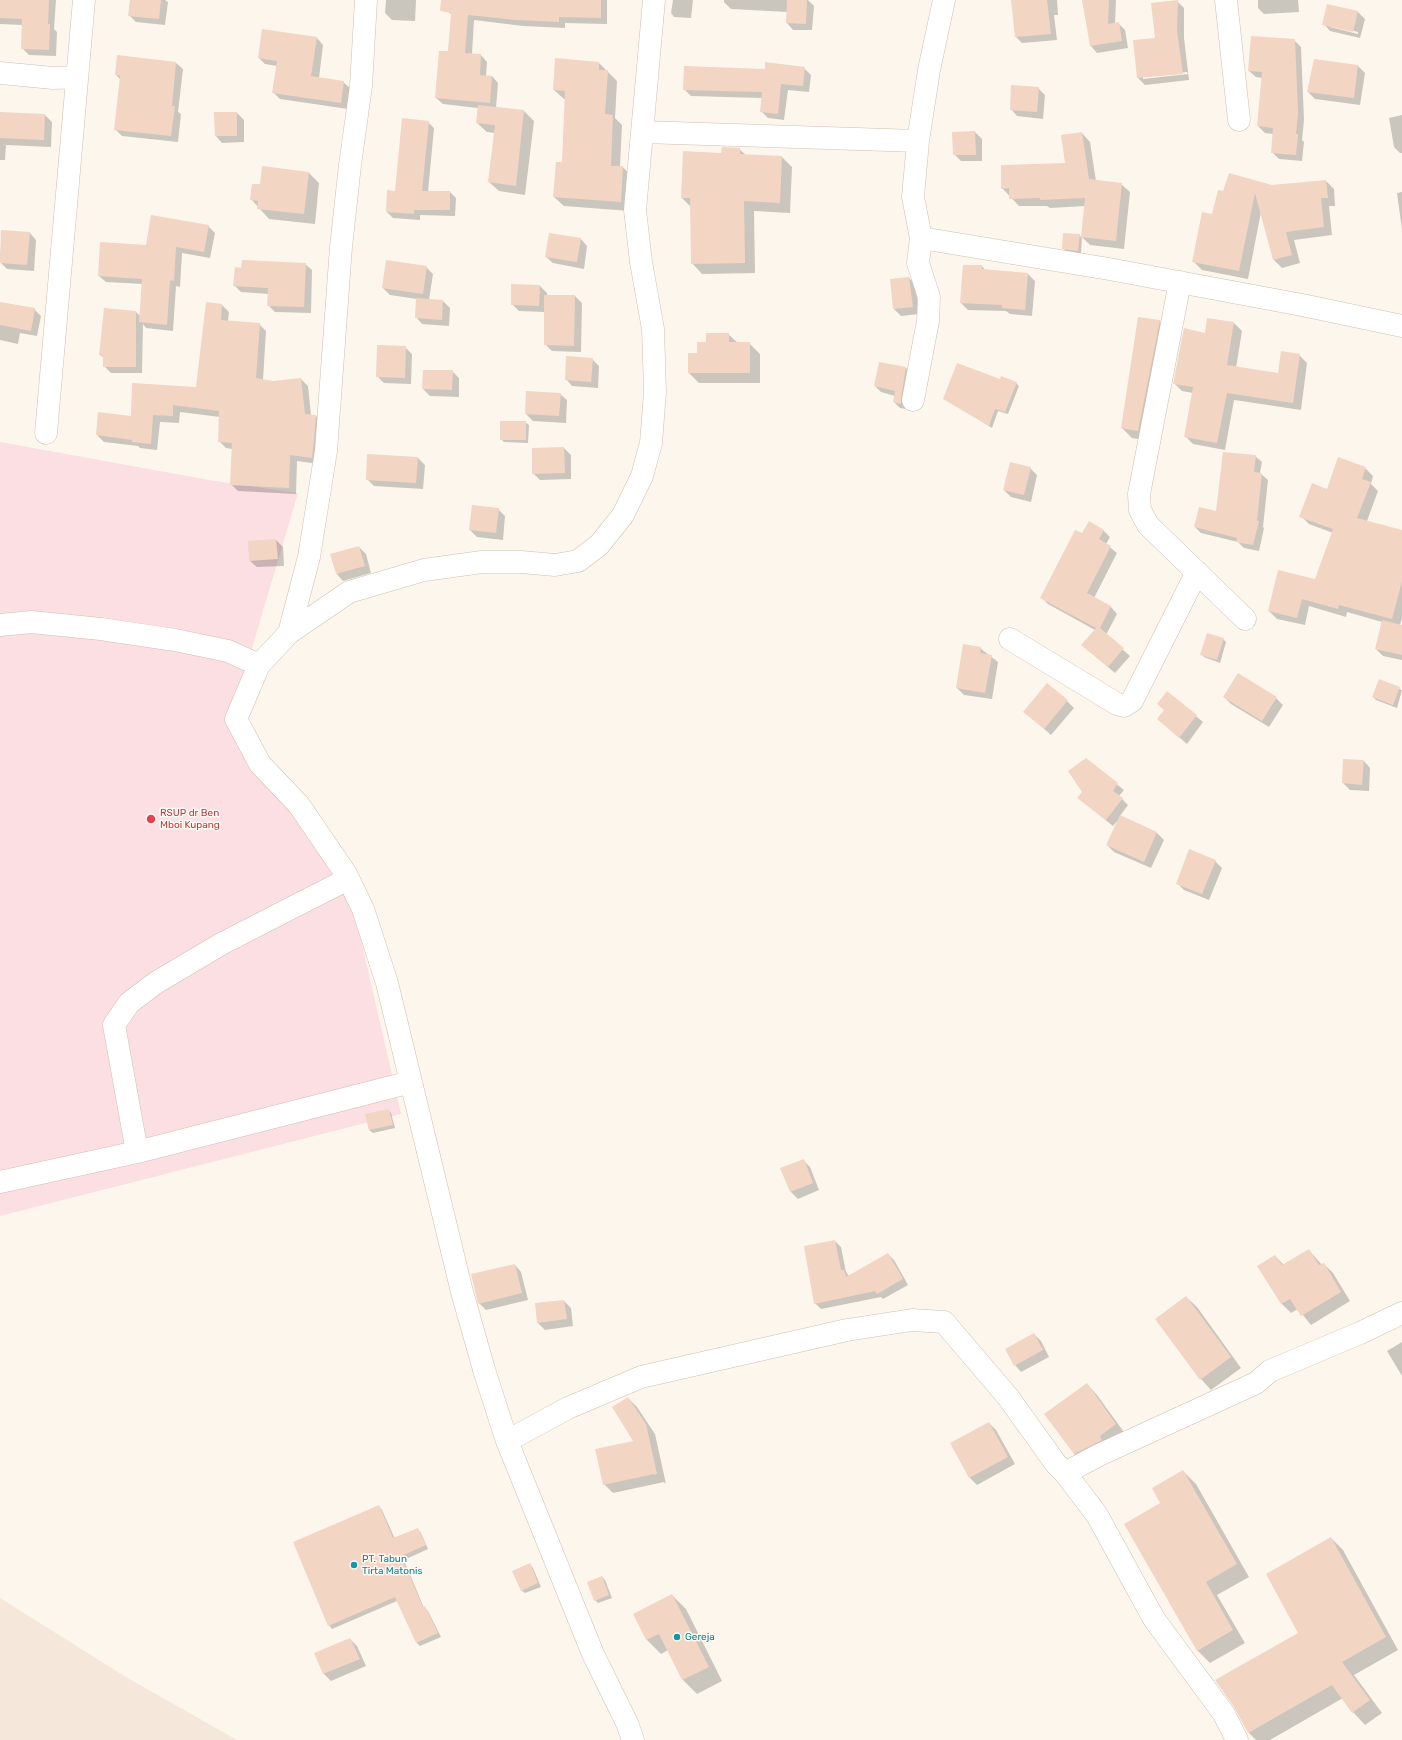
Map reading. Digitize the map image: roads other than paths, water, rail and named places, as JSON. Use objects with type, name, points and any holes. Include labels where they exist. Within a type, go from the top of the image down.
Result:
[{"type":"street","points":[[46,433],[76,77],[84,0]]},
{"type":"street","points":[[289,633],[309,557],[326,451],[341,247],[361,86],[366,0]]},
{"type":"street","points":[[633,1740],[627,1723],[593,1654],[507,1441],[485,1373],[462,1292],[387,983],[364,909],[348,879],[299,805],[260,764],[236,719],[259,665],[289,633],[349,592],[424,570],[482,562],[555,564],[578,561],[599,545],[623,515],[642,476],[651,443],[655,392],[653,328],[641,262],[635,210],[654,0]]},
{"type":"street","points":[[913,400],[928,321],[928,297],[918,263],[921,238],[913,196],[918,141],[929,70],[944,0]]},
{"type":"street","points":[[1226,0],[1240,120]]},
{"type":"street","points":[[0,73],[53,78],[76,77]]},
{"type":"street","points":[[643,132],[918,141]]},
{"type":"street","points":[[921,238],[1109,269],[1302,305],[1402,326]]},
{"type":"street","points":[[1180,282],[1138,494],[1140,510],[1148,525],[1245,619]]},
{"type":"street","points":[[1010,639],[1117,704],[1124,706],[1132,701],[1196,572]]},
{"type":"street","points":[[0,624],[31,622],[153,636],[228,651],[259,665]]},
{"type":"street","points":[[137,1152],[114,1025],[129,1003],[157,982],[223,943],[348,879]]},
{"type":"street","points":[[0,1182],[137,1152],[411,1082]]},
{"type":"street","points":[[1065,1473],[1099,1455],[1256,1383],[1270,1371],[1360,1333],[1402,1313]]},
{"type":"street","points":[[507,1441],[568,1408],[641,1377],[847,1330],[912,1320],[944,1322],[1003,1391],[1056,1464],[1065,1473],[1097,1516],[1154,1619],[1224,1714],[1237,1740]]},
{"type":"place","name":"RSUP dr Ben Mboi Kupang","points":[[151,819]]},
{"type":"place","name":"PT. Tabun Tirta Matonis","points":[[354,1565]]},
{"type":"place","name":"Gereja","points":[[677,1637]]}]
